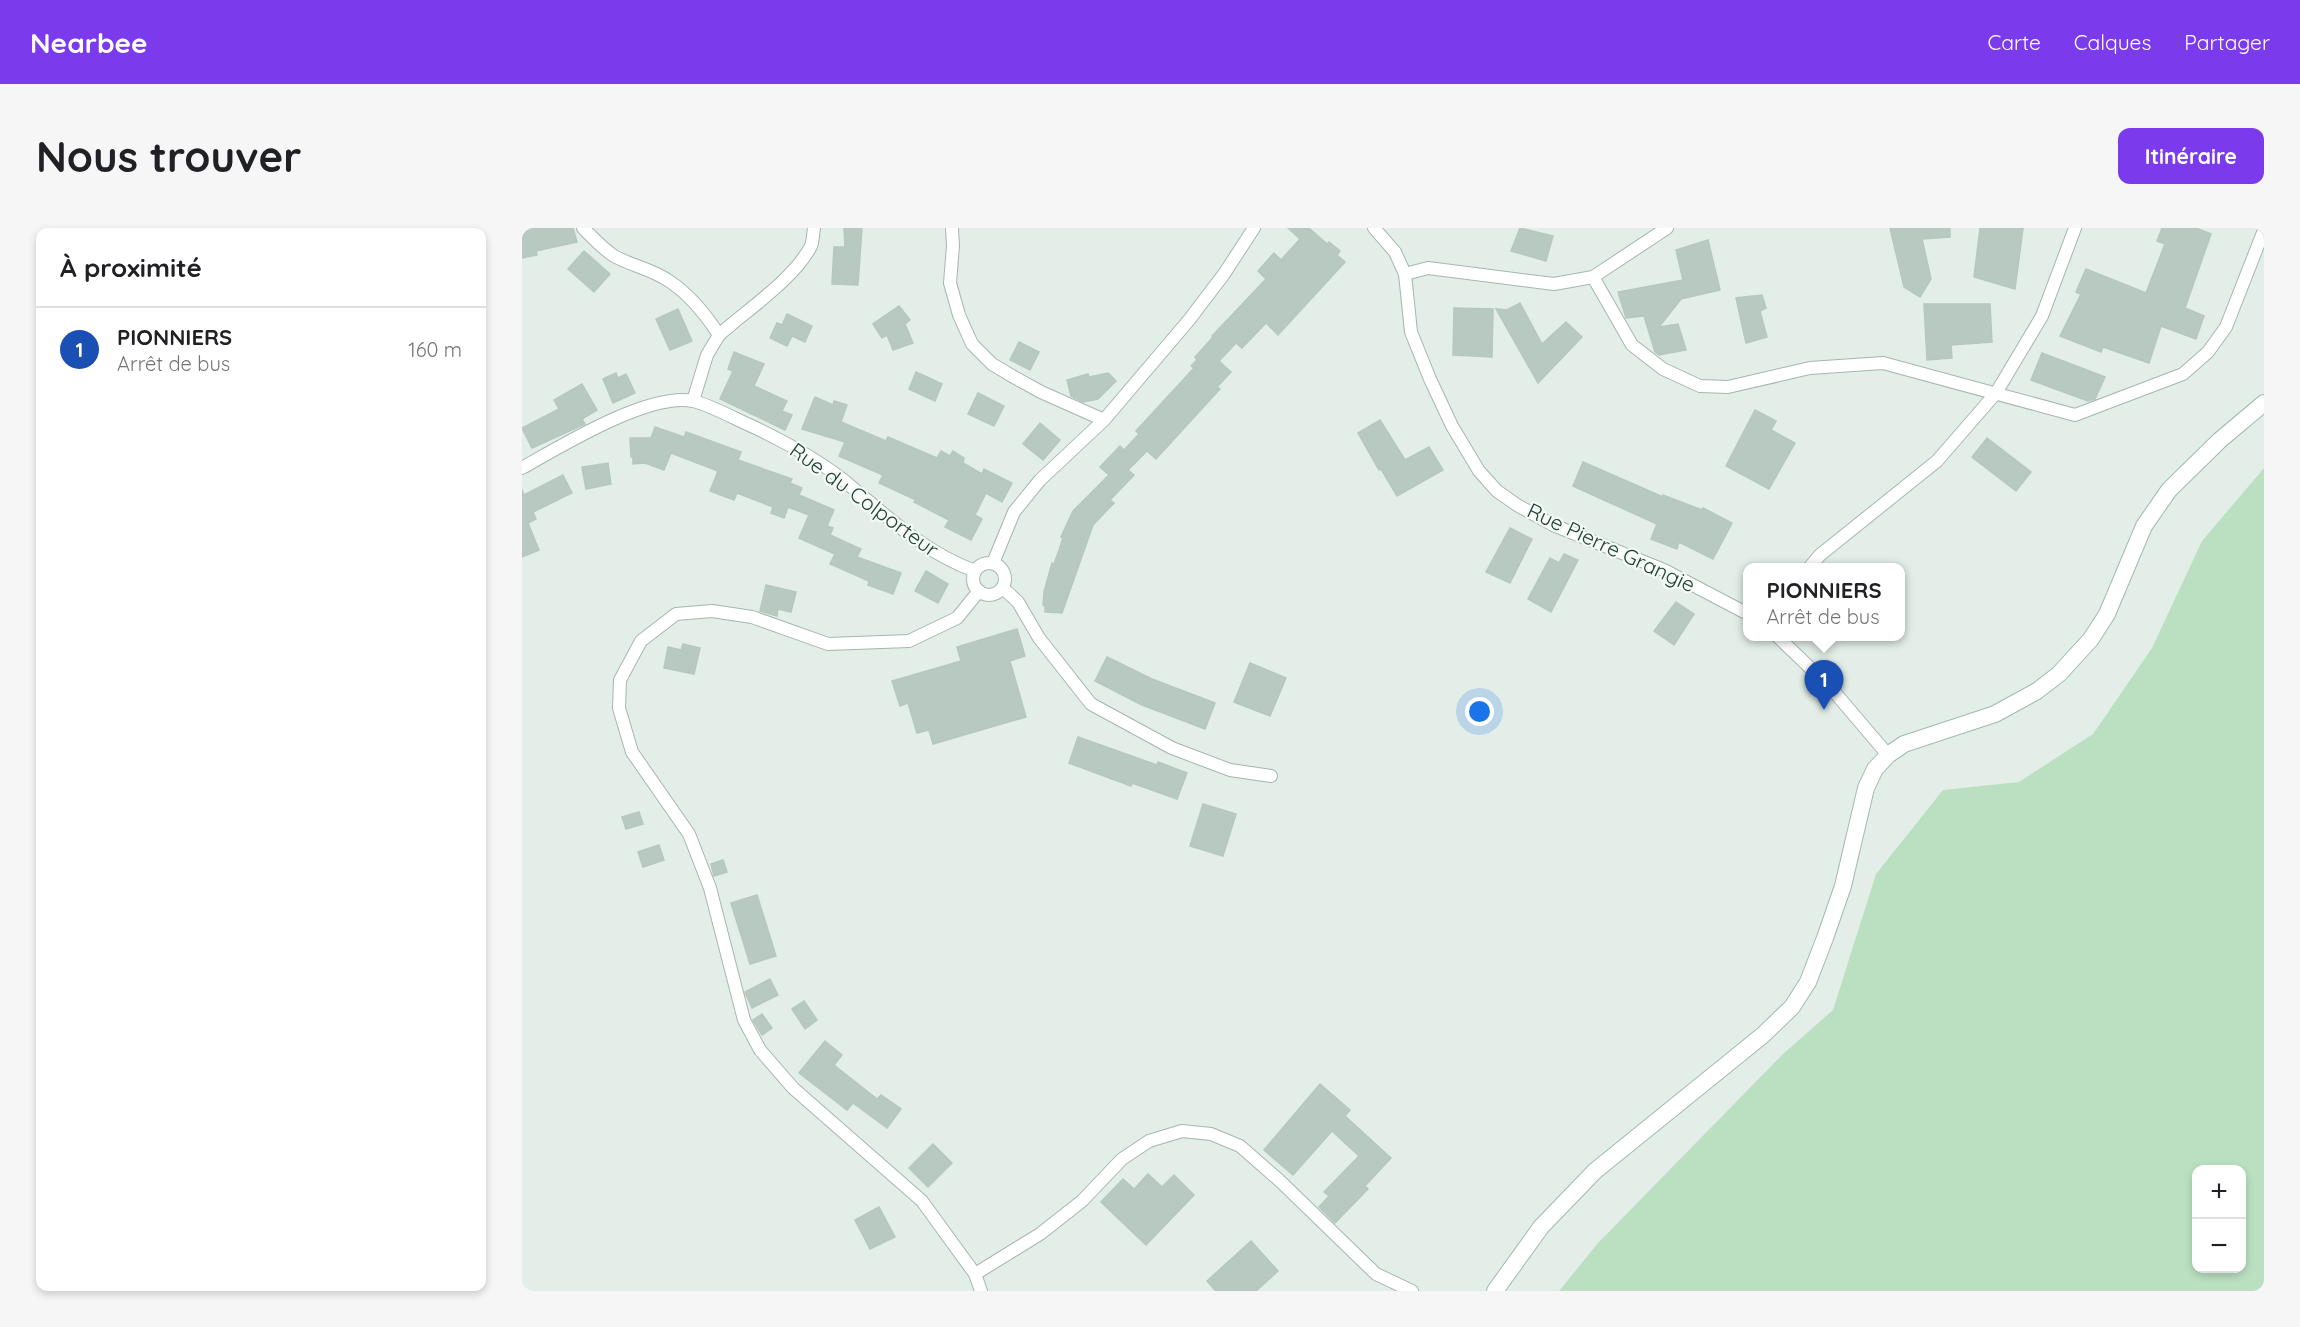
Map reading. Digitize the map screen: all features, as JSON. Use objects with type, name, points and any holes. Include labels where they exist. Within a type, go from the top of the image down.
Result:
[{"type":"street","points":[[584,228],[598,244],[615,256],[670,281],[705,314],[719,335]]},
{"type":"street","points":[[693,401],[707,355],[719,335],[799,264],[812,244],[814,228]]},
{"type":"street","points":[[952,228],[950,283],[959,315],[972,344],[992,364],[1012,376],[1041,392],[1104,420]]},
{"type":"street","points":[[993,563],[1014,512],[1040,480],[1104,420],[1224,274],[1254,228]]},
{"type":"street","points":[[1374,228],[1395,252],[1405,274],[1428,268],[1554,284],[1593,276],[1667,228]]},
{"type":"street","points":[[1813,563],[1937,461],[1996,393],[2042,316],[2075,228]]},
{"type":"street","points":[[1593,276],[1632,345],[1663,369],[1700,386],[1728,387],[1810,368],[1883,363],[2075,415],[2183,374],[2208,352],[2226,327],[2264,230]]},
{"type":"street","name":"Rue Pierre Grangie","points":[[1405,274],[1411,332],[1430,379],[1452,426],[1468,453],[1479,471],[1497,491],[1553,525],[1664,570],[1743,611]]},
{"type":"street","name":"Rue du Colporteur","points":[[522,468],[630,412],[665,403],[693,401],[808,454],[841,478],[913,539],[950,562],[975,571]]},
{"type":"street","points":[[1495,1291],[1541,1227],[1595,1171],[1763,1035],[1792,1007],[1808,982],[1843,886],[1866,788],[1875,770],[1887,755],[1904,744],[1995,714],[2029,695],[2059,674],[2086,646],[2107,614],[2144,526],[2169,490],[2220,440],[2264,403]]},
{"type":"street","points":[[993,563],[1005,573],[1006,578],[999,592],[989,595],[979,591],[973,582],[975,571],[983,564],[993,563]]},
{"type":"street","points":[[1003,588],[1018,602],[1039,638],[1091,704],[1172,748],[1230,770],[1271,776]]},
{"type":"street","points":[[979,591],[957,618],[909,641],[828,644],[752,617],[712,611],[676,614],[641,641],[620,680],[619,708],[632,752],[689,834],[710,888],[744,1020],[760,1050],[793,1088],[922,1201],[975,1274],[981,1291]]},
{"type":"street","points":[[1782,641],[1831,688],[1887,755]]},
{"type":"street","points":[[975,1274],[1040,1234],[1082,1201],[1122,1159],[1149,1141],[1182,1131],[1210,1134],[1240,1146],[1376,1274],[1412,1291]]},
{"type":"green space","points":[[2264,468],[2264,1291],[1559,1291],[1598,1243],[1783,1054],[1833,1010],[1876,874],[1943,790],[2019,782],[2093,734],[2152,648],[2202,541]]},
{"type":"building","points":[[522,228],[573,228],[577,242],[536,251],[537,255],[522,258]]},
{"type":"building","points":[[844,228],[862,228],[858,285],[832,284],[834,247],[845,247]]},
{"type":"building","points":[[1288,228],[1309,228],[1327,244],[1329,242],[1340,251],[1337,255],[1345,262],[1278,335],[1266,323],[1242,348],[1236,343],[1219,361],[1231,372],[1217,387],[1220,389],[1156,459],[1147,451],[1128,470],[1134,475],[1110,500],[1114,503],[1093,525],[1062,613],[1045,612],[1044,592],[1052,563],[1054,564],[1063,538],[1061,537],[1073,511],[1109,475],[1100,467],[1120,446],[1124,450],[1139,434],[1136,431],[1194,368],[1191,366],[1197,360],[1195,357],[1212,336],[1266,279],[1258,271],[1274,253],[1281,260],[1300,239]]},
{"type":"building","points":[[1520,228],[1553,236],[1546,261],[1511,251]]},
{"type":"building","points":[[1890,228],[1950,228],[1950,237],[1922,239],[1931,279],[1920,297],[1904,287]]},
{"type":"building","points":[[1980,228],[2023,228],[2015,289],[1974,277]]},
{"type":"building","points":[[2162,228],[2196,228],[2211,234],[2185,308],[2204,316],[2196,339],[2161,326],[2149,363],[2103,347],[2101,352],[2060,336],[2081,294],[2076,292],[2086,269],[2146,293],[2165,244],[2157,241]]},
{"type":"building","points":[[1708,240],[1720,290],[1681,299],[1659,327],[1678,324],[1686,350],[1659,355],[1655,352],[1644,316],[1626,318],[1618,292],[1683,280],[1676,250]]},
{"type":"building","points":[[584,251],[610,274],[594,292],[568,269]]},
{"type":"building","points":[[1762,295],[1766,308],[1760,311],[1767,337],[1746,343],[1736,298]]},
{"type":"building","points":[[1520,303],[1542,344],[1566,322],[1582,337],[1538,383],[1496,309],[1507,310]]},
{"type":"building","points":[[1924,304],[1990,304],[1992,342],[1951,345],[1952,358],[1927,360]]},
{"type":"building","points":[[899,306],[910,320],[905,324],[913,343],[893,350],[887,335],[882,338],[873,324]]},
{"type":"building","points":[[1454,308],[1493,309],[1492,357],[1453,355]]},
{"type":"building","points":[[678,309],[692,341],[670,350],[656,319]]},
{"type":"building","points":[[787,314],[812,326],[805,342],[792,336],[787,346],[770,338],[777,323],[782,325]]},
{"type":"building","points":[[1019,342],[1039,352],[1030,370],[1010,360]]},
{"type":"building","points":[[734,352],[764,364],[754,386],[787,401],[782,411],[792,415],[785,430],[720,399],[733,371],[728,369]]},
{"type":"building","points":[[2042,353],[2105,377],[2095,399],[2088,401],[2031,380]]},
{"type":"building","points":[[916,372],[942,384],[935,401],[909,389]]},
{"type":"building","points":[[616,373],[618,378],[626,374],[635,393],[613,403],[603,379]]},
{"type":"building","points":[[1108,373],[1116,381],[1098,399],[1083,402],[1071,396],[1067,380],[1088,374],[1089,377]]},
{"type":"building","points":[[582,384],[597,410],[582,419],[585,424],[532,448],[522,428],[559,409],[554,400]]},
{"type":"building","points":[[978,393],[1004,406],[994,426],[968,414]]},
{"type":"building","points":[[815,397],[833,405],[834,401],[847,405],[841,422],[886,441],[888,437],[937,458],[941,451],[950,456],[953,451],[964,458],[963,463],[982,474],[984,469],[1012,483],[1002,502],[986,493],[975,515],[982,519],[971,540],[945,527],[949,520],[914,502],[916,500],[879,483],[883,475],[839,456],[845,442],[802,429]]},
{"type":"building","points":[[1755,410],[1776,421],[1771,430],[1795,443],[1769,489],[1726,466]]},
{"type":"building","points":[[1380,420],[1405,460],[1429,447],[1443,470],[1397,496],[1358,433]]},
{"type":"building","points":[[1040,423],[1060,440],[1043,460],[1023,444]]},
{"type":"building","points":[[655,427],[684,437],[686,432],[741,452],[738,460],[792,479],[790,483],[802,488],[799,495],[834,510],[827,526],[833,528],[830,535],[861,549],[857,557],[901,573],[893,594],[868,585],[869,581],[830,564],[835,554],[799,538],[809,515],[788,507],[784,518],[771,513],[773,507],[737,493],[734,500],[710,491],[718,471],[671,453],[664,470],[645,463],[633,464],[630,438],[651,438]]},
{"type":"building","points":[[1987,438],[2031,472],[2016,491],[1972,457]]},
{"type":"building","points":[[1583,462],[1663,497],[1663,495],[1702,510],[1703,508],[1732,523],[1713,559],[1679,542],[1677,549],[1651,539],[1657,524],[1573,486]]},
{"type":"building","points":[[608,463],[611,484],[586,489],[582,467]]},
{"type":"building","points":[[563,475],[572,493],[533,512],[536,519],[528,523],[539,550],[522,557],[522,490],[524,495]]},
{"type":"building","points":[[1510,528],[1532,539],[1510,583],[1486,572]]},
{"type":"building","points":[[1564,554],[1578,560],[1551,612],[1528,599],[1550,558],[1559,563]]},
{"type":"building","points":[[926,571],[948,584],[938,603],[915,591]]},
{"type":"building","points":[[766,585],[796,592],[791,612],[778,609],[777,616],[760,611]]},
{"type":"building","points":[[1676,602],[1694,614],[1674,645],[1654,631]]},
{"type":"building","points":[[1017,629],[1025,656],[1010,661],[1026,717],[933,744],[929,730],[917,733],[908,703],[900,706],[892,681],[961,661],[957,647]]},
{"type":"building","points":[[683,644],[700,648],[694,674],[664,668],[668,647],[681,650]]},
{"type":"building","points":[[1107,657],[1152,679],[1215,703],[1205,729],[1142,705],[1095,681]]},
{"type":"building","points":[[1250,663],[1286,678],[1270,716],[1234,702]]},
{"type":"building","points":[[1078,737],[1157,765],[1158,762],[1187,773],[1177,799],[1132,783],[1131,786],[1069,763]]},
{"type":"building","points":[[1203,804],[1236,814],[1223,856],[1190,846]]},
{"type":"building","points":[[639,812],[643,824],[626,829],[622,817]]},
{"type":"building","points":[[659,845],[664,860],[643,867],[638,852]]},
{"type":"building","points":[[723,860],[727,872],[714,876],[711,864]]},
{"type":"building","points":[[757,895],[776,956],[750,964],[731,903]]},
{"type":"building","points":[[770,979],[778,995],[752,1008],[745,992]]},
{"type":"building","points":[[804,1001],[817,1020],[805,1029],[792,1009]]},
{"type":"building","points":[[762,1014],[772,1028],[762,1035],[753,1020]]},
{"type":"building","points":[[825,1041],[842,1055],[834,1065],[877,1099],[881,1095],[901,1109],[887,1128],[853,1103],[847,1110],[799,1073]]},
{"type":"building","points":[[1320,1084],[1350,1110],[1345,1116],[1391,1158],[1365,1186],[1368,1189],[1335,1223],[1319,1207],[1329,1196],[1324,1192],[1359,1156],[1332,1131],[1293,1175],[1264,1150]]},
{"type":"building","points":[[933,1144],[952,1163],[928,1187],[909,1168]]},
{"type":"building","points":[[1148,1174],[1162,1187],[1174,1175],[1194,1195],[1146,1245],[1101,1202],[1123,1179],[1134,1189]]},
{"type":"building","points":[[879,1207],[895,1237],[870,1249],[855,1220]]},
{"type":"building","points":[[1251,1241],[1278,1271],[1256,1291],[1216,1291],[1207,1281]]},
{"type":"place","name":"PIONNIERS","points":[[1824,710]]}]
